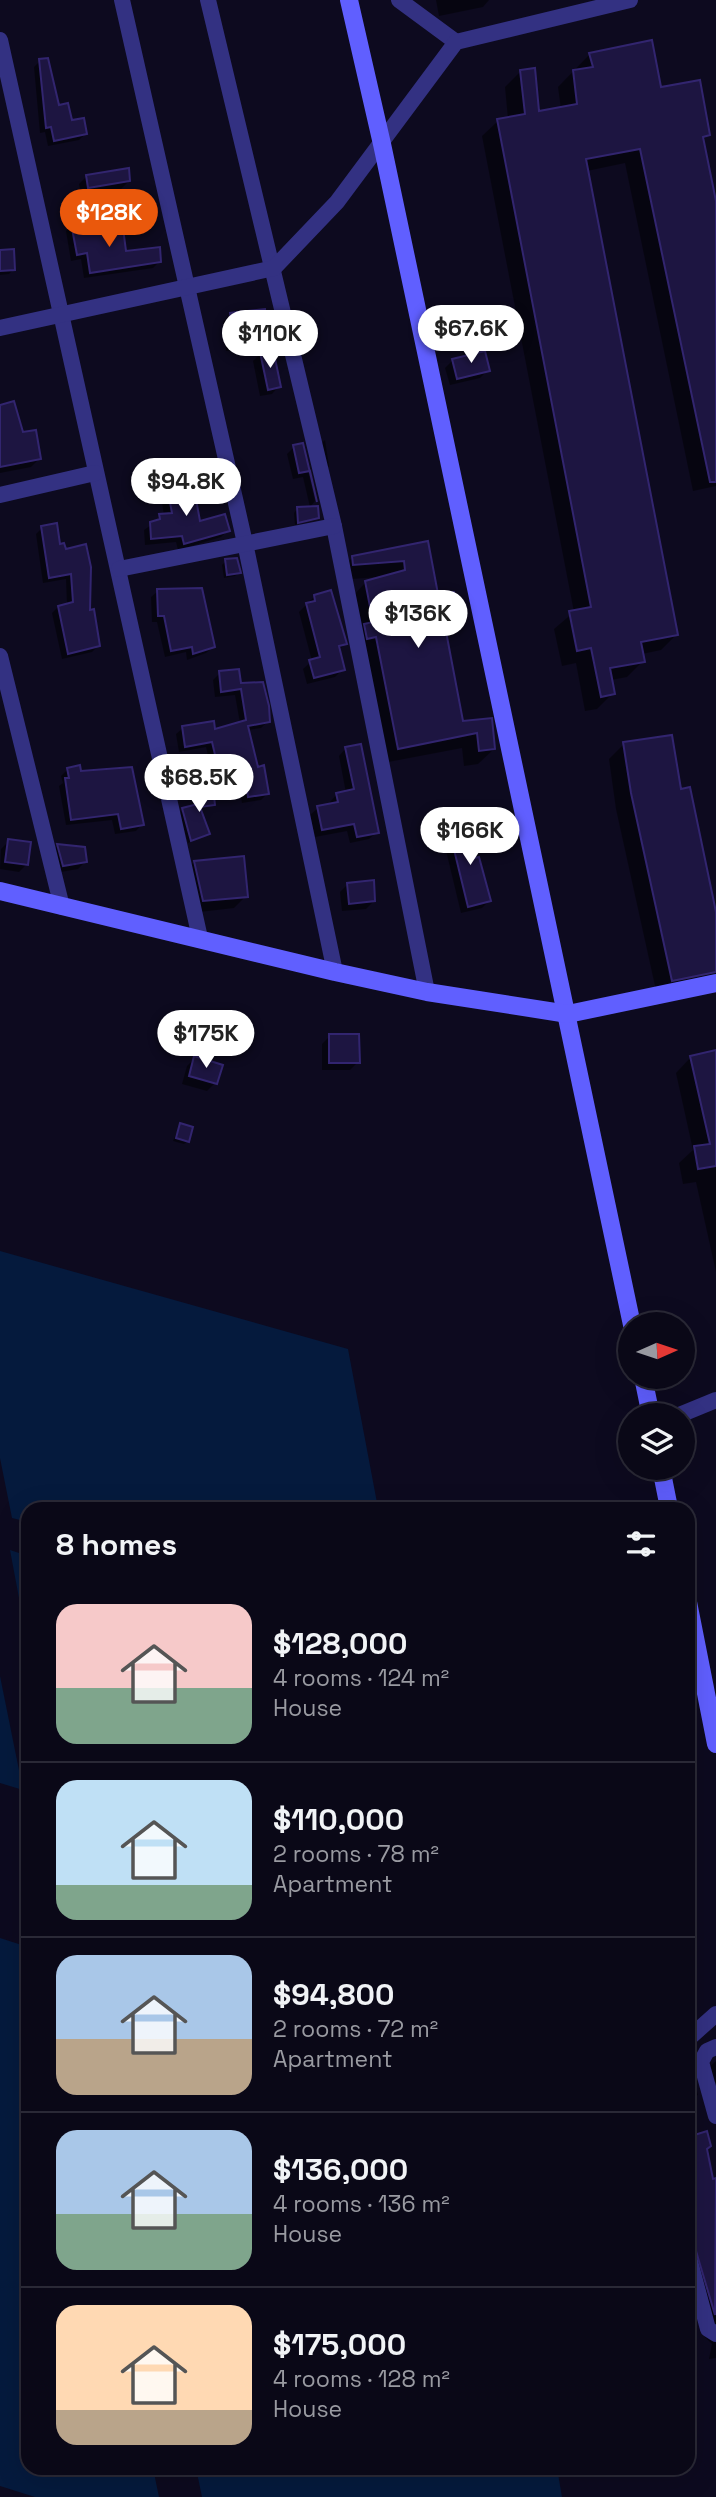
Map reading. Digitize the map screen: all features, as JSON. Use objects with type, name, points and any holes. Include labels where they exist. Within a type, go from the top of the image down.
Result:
[{"type":"street","points":[[122,0],[246,543],[335,972]]},
{"type":"street","points":[[208,0],[334,526],[427,992]]},
{"type":"street","points":[[349,0],[568,1014],[629,1312]]},
{"type":"street","points":[[399,0],[456,42]]},
{"type":"street","points":[[0,328],[274,268],[337,202],[456,42],[630,0]]},
{"type":"street","points":[[0,40],[200,938]]},
{"type":"street","points":[[0,495],[95,473]]},
{"type":"street","points":[[119,569],[334,526]]},
{"type":"street","points":[[0,656],[62,907]]},
{"type":"street","points":[[0,891],[427,992],[568,1014],[716,983]]},
{"type":"street","points":[[695,1409],[716,1400]]},
{"type":"street","points":[[663,1480],[668,1502]]},
{"type":"street","points":[[695,1638],[716,1744]]},
{"type":"street","points":[[695,2033],[716,2014]]},
{"type":"street","points":[[716,2047],[707,2051],[701,2062],[716,2116]]},
{"type":"street","points":[[695,2280],[708,2329],[716,2334]]},
{"type":"water","points":[[0,1251],[348,1349],[377,1502],[21,1502],[21,1520],[12,1518],[0,1458]]},
{"type":"water","points":[[10,1550],[21,1554],[21,1609]]},
{"type":"water","points":[[0,1676],[21,1789],[0,1783]]},
{"type":"water","points":[[0,1938],[21,1945],[21,2475],[154,2475],[159,2497],[35,2497],[0,2486]]},
{"type":"water","points":[[197,2475],[558,2475],[562,2497],[202,2497]]},
{"type":"building","points":[[652,40],[661,87],[700,80],[710,135],[703,137],[716,201],[716,482],[710,482],[640,149],[586,159],[678,635],[641,642],[645,662],[610,668],[615,694],[601,697],[591,648],[577,651],[569,611],[591,607],[497,119],[525,114],[520,70],[535,68],[539,111],[577,104],[573,70],[593,67],[589,53]]},
{"type":"building","points":[[48,58],[59,105],[68,103],[72,120],[84,118],[87,134],[54,141],[51,127],[46,128],[39,59]]},
{"type":"building","points":[[129,168],[130,181],[88,188],[86,175]]},
{"type":"building","points":[[91,220],[93,232],[123,228],[126,251],[160,247],[161,262],[90,273],[87,253],[77,255],[71,223]]},
{"type":"building","points":[[14,249],[15,270],[0,271],[0,250]]},
{"type":"building","points":[[265,309],[268,340],[233,344],[230,313]]},
{"type":"building","points":[[273,349],[281,387],[268,390],[260,352]]},
{"type":"building","points":[[485,351],[490,371],[457,379],[452,359]]},
{"type":"building","points":[[14,401],[23,432],[36,430],[41,459],[0,467],[0,405]]},
{"type":"building","points":[[303,443],[310,471],[299,473],[293,445]]},
{"type":"building","points":[[193,483],[200,521],[225,514],[230,531],[184,544],[182,536],[151,539],[150,522],[160,519],[159,514],[172,513],[167,487]]},
{"type":"building","points":[[318,506],[319,518],[298,523],[297,507]]},
{"type":"building","points":[[57,523],[60,544],[64,543],[66,549],[86,544],[91,567],[90,610],[94,609],[100,646],[68,654],[58,606],[73,602],[71,574],[49,578],[41,526]]},
{"type":"building","points":[[428,541],[438,594],[454,592],[459,618],[444,621],[463,721],[492,718],[495,749],[479,751],[477,733],[398,749],[376,637],[367,639],[364,624],[373,622],[365,581],[405,570],[404,561],[353,565],[352,556]]},
{"type":"building","points":[[237,558],[241,573],[227,575],[225,559]]},
{"type":"building","points":[[202,588],[215,647],[193,654],[192,647],[171,651],[164,616],[158,616],[157,589]]},
{"type":"building","points":[[331,590],[347,644],[339,646],[345,670],[314,678],[309,660],[320,657],[306,603],[315,601],[314,595]]},
{"type":"building","points":[[239,669],[241,683],[263,682],[269,706],[270,722],[248,726],[258,767],[264,765],[269,794],[248,797],[246,780],[222,784],[212,742],[185,747],[182,726],[214,721],[215,729],[246,720],[241,689],[221,692],[219,671]]},
{"type":"building","points":[[672,735],[681,789],[690,787],[716,912],[716,972],[672,981],[631,793],[623,742]]},
{"type":"building","points":[[361,744],[379,833],[357,837],[354,824],[322,830],[317,806],[338,802],[336,793],[354,789],[345,747]]},
{"type":"building","points":[[80,765],[81,771],[132,767],[144,825],[121,829],[118,814],[71,820],[65,778],[69,778],[67,768]]},
{"type":"building","points":[[213,787],[215,805],[200,807],[210,834],[191,841],[182,808],[198,804],[196,789]]},
{"type":"building","points":[[471,827],[474,858],[479,857],[491,901],[468,907],[449,829]]},
{"type":"building","points":[[8,839],[31,842],[28,865],[5,862]]},
{"type":"building","points":[[57,844],[85,847],[87,862],[63,866]]},
{"type":"building","points":[[244,856],[248,897],[203,901],[194,861]]},
{"type":"building","points":[[374,880],[375,901],[349,904],[347,883]]},
{"type":"building","points":[[329,1034],[359,1034],[360,1063],[329,1063]]},
{"type":"building","points":[[716,1050],[716,1166],[698,1169],[694,1146],[710,1144],[690,1056]]},
{"type":"building","points":[[194,1056],[223,1065],[217,1084],[189,1076]]},
{"type":"building","points":[[180,1123],[193,1127],[189,1142],[176,1138]]},
{"type":"building","points":[[707,2131],[711,2146],[707,2149],[713,2179],[716,2178],[715,2315],[695,2248],[695,2135]]}]
